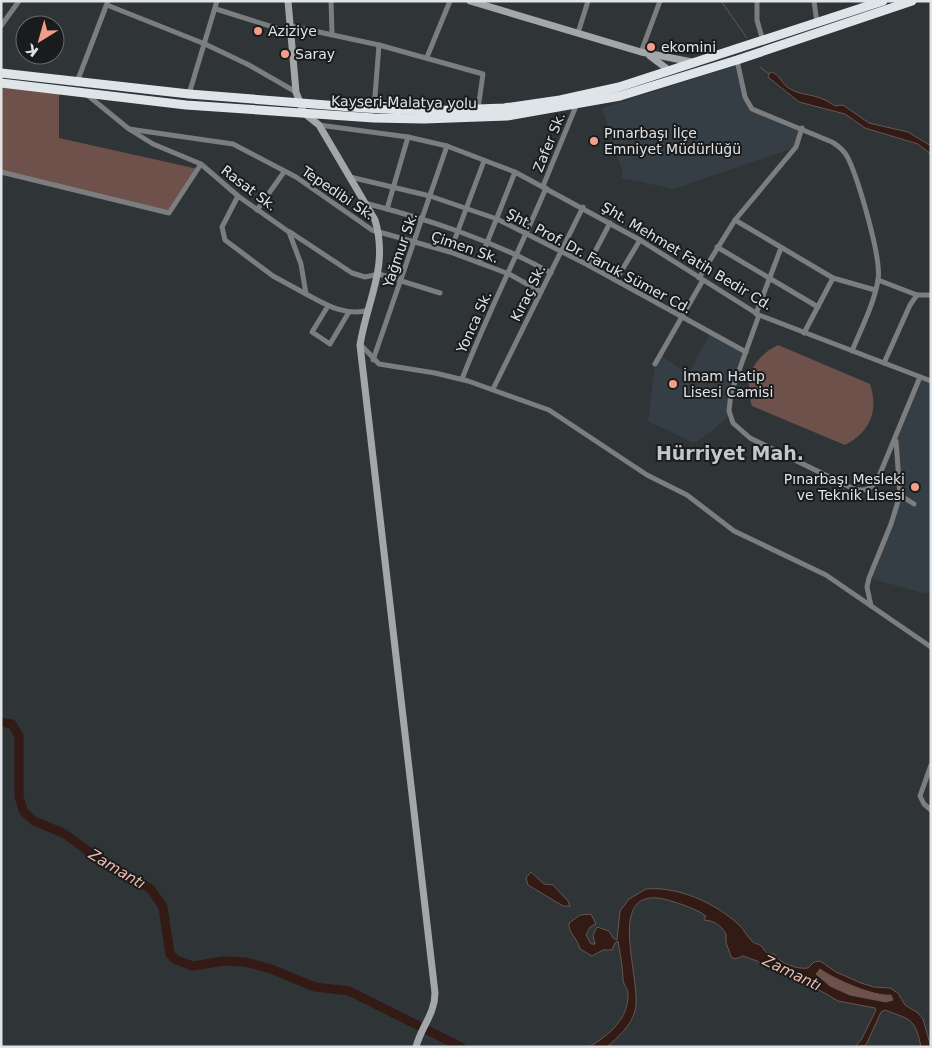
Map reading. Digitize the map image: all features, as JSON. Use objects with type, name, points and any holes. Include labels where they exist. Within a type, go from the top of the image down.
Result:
[{"type":"highway","name":"Kayseri-Malatya yolu","points":[[1,73],[189,94],[300,104],[374,109],[478,110],[560,100],[619,87],[883,1]]},
{"type":"highway","name":"Kayseri-Malatya yolu","points":[[1,83],[186,105],[374,118],[451,119],[507,116],[576,106],[620,96],[737,60],[912,1]]},
{"type":"street","points":[[1,26],[18,1]]},
{"type":"street","points":[[189,94],[217,1]]},
{"type":"street","points":[[288,1],[296,92],[300,104],[304,113],[319,125],[375,220],[379,232],[379,274],[360,344],[435,993],[435,1004],[416,1045]]},
{"type":"street","points":[[331,1],[332,33]]},
{"type":"street","points":[[427,57],[450,1]]},
{"type":"street","points":[[470,1],[641,52],[696,63]]},
{"type":"street","points":[[578,33],[588,1]]},
{"type":"street","points":[[641,52],[660,1]]},
{"type":"street","points":[[757,1],[757,20],[764,41]]},
{"type":"street","points":[[814,1],[817,24]]},
{"type":"street","points":[[77,82],[108,3],[205,44],[249,65],[296,92]]},
{"type":"street","points":[[216,9],[292,30],[332,33],[427,57],[483,74],[478,110]]},
{"type":"street","points":[[1,15],[8,16]]},
{"type":"street","points":[[374,109],[379,45]]},
{"type":"street","points":[[641,52],[663,64],[670,71]]},
{"type":"street","points":[[737,60],[746,97],[752,109],[802,128],[832,142],[842,149],[848,157],[875,245],[878,280],[852,351]]},
{"type":"street","name":"Rasat Sk.","points":[[84,92],[129,129],[153,144],[201,164],[257,210],[352,273],[365,277],[379,274],[440,293]]},
{"type":"street","name":"Zafer Sk.","points":[[509,274],[576,106]]},
{"type":"street","name":"Şht. Mehmet Fatih Bedir Cd.","points":[[319,125],[408,137],[447,146],[516,172],[583,207],[640,240],[758,315],[931,381]]},
{"type":"street","points":[[656,364],[684,318],[717,246],[734,220],[796,147],[802,128]]},
{"type":"street","name":"Tepedibi Sk.","points":[[129,129],[233,144],[296,177],[372,230],[379,232]]},
{"type":"street","points":[[387,209],[392,185],[408,137]]},
{"type":"street","name":"Yağmur Sk.","points":[[373,360],[402,281],[447,146]]},
{"type":"street","points":[[450,252],[484,161]]},
{"type":"street","points":[[1,172],[169,213],[201,164]]},
{"type":"street","points":[[257,210],[284,172]]},
{"type":"street","points":[[479,263],[516,172]]},
{"type":"street","name":"Şht. Prof. Dr. Faruk Sümer Cd.","points":[[350,177],[392,185],[430,196],[497,220],[588,264],[746,352]]},
{"type":"street","points":[[238,196],[222,227],[225,240],[273,276],[328,306],[349,312],[369,310]]},
{"type":"street","points":[[365,203],[458,230],[518,254],[551,273]]},
{"type":"street","name":"Kıraç Sk.","points":[[493,389],[583,207]]},
{"type":"street","points":[[734,220],[833,278],[875,290]]},
{"type":"street","points":[[588,264],[610,223]]},
{"type":"street","points":[[289,232],[301,264],[306,294]]},
{"type":"street","name":"Çimen Sk.","points":[[379,232],[450,252],[509,274],[541,292]]},
{"type":"street","points":[[616,280],[640,240]]},
{"type":"street","points":[[717,246],[818,306]]},
{"type":"street","points":[[781,248],[731,393],[729,411],[733,423],[750,438],[862,491],[868,489],[877,481],[896,439],[920,377]]},
{"type":"street","name":"Yonca Sk.","points":[[462,379],[482,328],[509,274]]},
{"type":"street","points":[[804,333],[833,278]]},
{"type":"street","points":[[878,280],[918,295],[931,295]]},
{"type":"street","points":[[884,364],[910,305],[918,295]]},
{"type":"street","points":[[328,306],[312,332],[330,344],[349,312]]},
{"type":"street","points":[[360,344],[373,360],[388,367],[423,371],[462,379],[493,389],[557,415],[647,475],[687,495],[734,531],[826,575],[931,647]]},
{"type":"street","points":[[872,606],[867,587],[869,578],[891,524],[900,495],[896,439]]},
{"type":"street","points":[[900,495],[914,504]]},
{"type":"street","points":[[931,765],[920,796],[921,802],[931,810]]},
{"type":"shaded area","points":[[738,65],[743,89],[752,109],[802,128],[796,147],[674,189],[621,178],[623,174],[602,108]]},
{"type":"shaded area","points":[[1,83],[59,89],[59,138],[198,169],[169,213],[1,172]]},
{"type":"shaded area","points":[[711,333],[746,352],[731,393],[730,416],[697,442],[691,442],[648,421],[655,364],[661,355],[688,374]]},
{"type":"shaded area","points":[[778,345],[870,384],[873,394],[873,412],[861,434],[845,445],[752,406],[749,387],[752,370],[762,356]]},
{"type":"shaded area","name":"Pınarbaşı Mesleki ve Teknik Lisesi","points":[[920,377],[931,381],[931,592],[923,593],[869,578],[900,495],[896,439]]},
{"type":"shaded area","points":[[820,969],[834,978],[854,986],[874,993],[891,995],[893,1000],[886,1002],[850,995],[830,986],[816,974]]},
{"type":"water","points":[[770,72],[776,74],[792,90],[815,96],[835,106],[843,105],[869,123],[908,132],[931,146],[931,154],[918,144],[865,128],[845,114],[799,102],[768,77]]},
{"type":"water","points":[[531,872],[544,884],[553,885],[568,901],[570,906],[563,906],[528,885],[526,878]]},
{"type":"water","points":[[646,889],[671,890],[695,897],[729,916],[751,940],[760,945],[767,953],[774,954],[789,965],[808,968],[814,962],[820,961],[836,972],[861,983],[874,987],[890,988],[898,993],[905,1005],[918,1013],[923,1019],[931,1047],[921,1047],[914,1025],[910,1021],[885,1010],[881,1012],[866,1045],[855,1047],[861,1040],[876,1010],[875,1008],[838,1001],[816,988],[786,977],[757,961],[743,956],[735,959],[731,957],[724,931],[711,921],[704,920],[706,916],[702,913],[664,899],[646,899],[635,907],[630,921],[636,997],[635,1011],[624,1031],[607,1047],[589,1047],[604,1037],[621,1018],[625,1011],[628,991],[623,981],[618,941],[612,950],[603,950],[592,956],[580,949],[570,930],[569,923],[580,915],[591,914],[596,924],[590,927],[586,935],[591,944],[595,944],[593,935],[597,927],[609,931],[613,938],[617,940],[620,911],[629,899]],"holes":[[[820,969],[865,990],[891,995],[893,1000],[886,1002],[850,995],[830,986],[816,974]]]},
{"type":"waterway","points":[[721,1],[747,38]]},
{"type":"waterway","points":[[760,67],[769,74]]},
{"type":"waterway","name":"Zamantı","points":[[1,722],[12,724],[19,736],[19,797],[24,812],[34,821],[65,834],[111,868],[150,888],[163,907],[170,954],[176,960],[193,966],[224,961],[245,962],[271,969],[315,987],[349,991],[461,1047]]},
{"type":"place","name":"Aziziye","points":[[258,31]]},
{"type":"place","name":"ekomini","points":[[651,47]]},
{"type":"place","name":"Saray","points":[[285,54]]},
{"type":"place","name":"Pınarbaşı İlçe Emniyet Müdürlüğü","points":[[594,141]]},
{"type":"place","name":"İmam Hatip Lisesi Camisi","points":[[673,384]]},
{"type":"place","name":"Pınarbaşı Mesleki ve Teknik Lisesi","points":[[915,487]]},
{"type":"district","name":"Hürriyet Mah.","points":[[730,453]]}]
